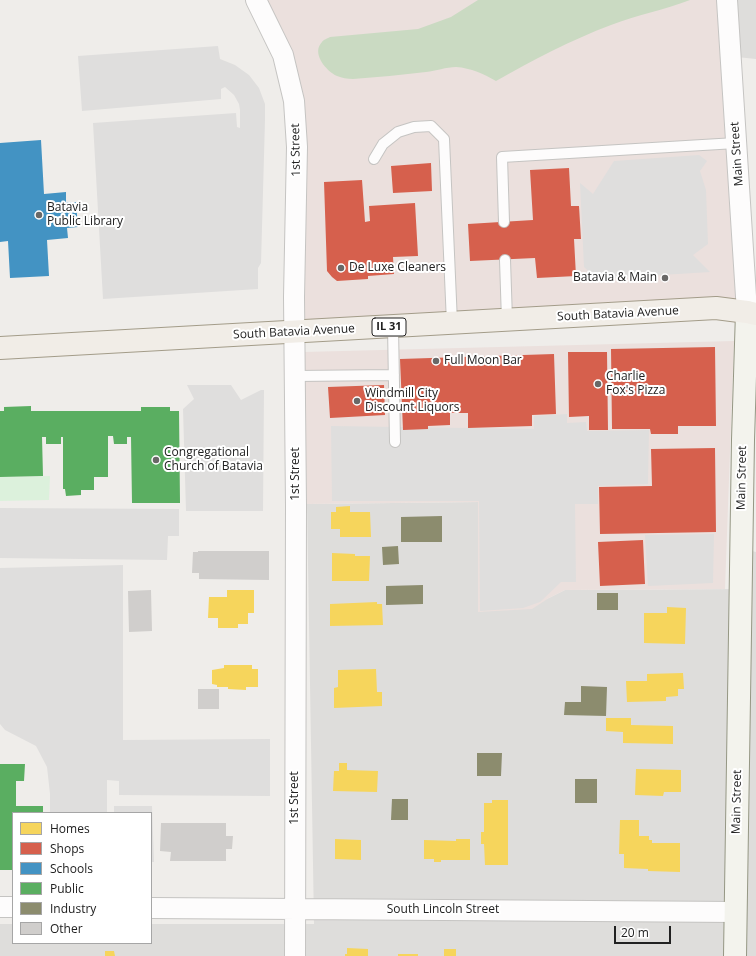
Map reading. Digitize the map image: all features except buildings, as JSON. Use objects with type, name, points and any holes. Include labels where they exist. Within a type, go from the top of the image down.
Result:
[{"type":"main road","name":"South Batavia Avenue","points":[[0,348],[716,308],[751,313]]},
{"type":"main road","name":"Main Street","points":[[735,956],[742,455],[751,313]]},
{"type":"street","name":"1st Street","points":[[256,0],[283,55],[294,101],[297,146],[295,332],[295,956]]},
{"type":"street","name":"Main Street","points":[[727,0],[736,143],[751,313]]},
{"type":"street","points":[[0,907],[12,907]]},
{"type":"street","name":"South Lincoln Street","points":[[152,908],[736,912]]},
{"type":"lane","points":[[374,159],[383,144],[398,132],[414,127],[431,126],[444,140],[452,323]]},
{"type":"lane","points":[[504,222],[502,157],[736,143]]},
{"type":"lane","points":[[505,260],[507,320]]},
{"type":"lane","points":[[392,327],[395,442]]},
{"type":"lane","points":[[295,376],[394,375]]},
{"type":"shaded area","points":[[266,0],[720,0],[741,301],[302,324],[304,145]]},
{"type":"shaded area","points":[[733,0],[756,0],[756,59],[737,57]]},
{"type":"shaded area","points":[[218,46],[220,59],[235,65],[249,75],[259,88],[265,104],[261,263],[258,268],[258,289],[103,299],[93,123],[236,113],[237,127],[240,128],[240,110],[239,104],[234,95],[225,87],[221,89],[221,99],[82,111],[78,56]]},
{"type":"shaded area","points":[[699,155],[707,161],[700,171],[706,190],[708,244],[693,255],[710,272],[597,279],[584,267],[580,183],[593,194],[614,161]]},
{"type":"shaded area","points":[[734,341],[725,589],[565,590],[532,609],[478,612],[478,502],[307,504],[303,352]]},
{"type":"shaded area","points":[[187,385],[231,385],[241,400],[264,390],[263,511],[186,511],[183,409],[194,399]]},
{"type":"shaded area","points":[[567,414],[567,423],[586,422],[587,431],[649,430],[648,484],[598,486],[598,504],[575,504],[576,582],[561,582],[540,602],[523,608],[480,611],[479,501],[332,501],[331,426],[534,429],[534,416]]},
{"type":"shaded area","points":[[478,502],[478,612],[549,598],[565,590],[751,589],[752,551],[756,552],[756,956],[0,956],[0,924],[12,924],[12,944],[152,944],[152,924],[314,924],[307,504]]},
{"type":"shaded area","points":[[0,508],[179,509],[179,536],[168,536],[167,560],[0,558]]},
{"type":"shaded area","points":[[714,534],[713,583],[648,586],[645,535]]},
{"type":"shaded area","points":[[123,565],[123,740],[270,739],[270,796],[119,795],[119,781],[107,780],[107,812],[50,812],[47,767],[36,746],[5,730],[0,724],[0,568]]},
{"type":"shaded area","points":[[114,806],[152,806],[154,862],[152,862],[152,812],[114,812]]},
{"type":"green space","points":[[478,0],[690,0],[621,21],[581,37],[496,81],[477,72],[456,67],[408,74],[347,79],[337,76],[328,70],[319,56],[319,46],[323,41],[330,37],[418,29],[451,17]]},
{"type":"green space","points":[[50,476],[49,500],[0,501],[0,477]]},
{"type":"place","name":"Batavia Public Library","points":[[39,215]]},
{"type":"place","name":"De Luxe Cleaners","points":[[341,268]]},
{"type":"place","name":"Batavia & Main","points":[[665,278]]},
{"type":"place","name":"Full Moon Bar","points":[[436,361]]},
{"type":"place","name":"Charlie Fox's Pizza","points":[[598,384]]},
{"type":"place","name":"Windmill City Discount Liquors","points":[[357,401]]},
{"type":"place","name":"Congregational Church of Batavia","points":[[156,460]]}]
